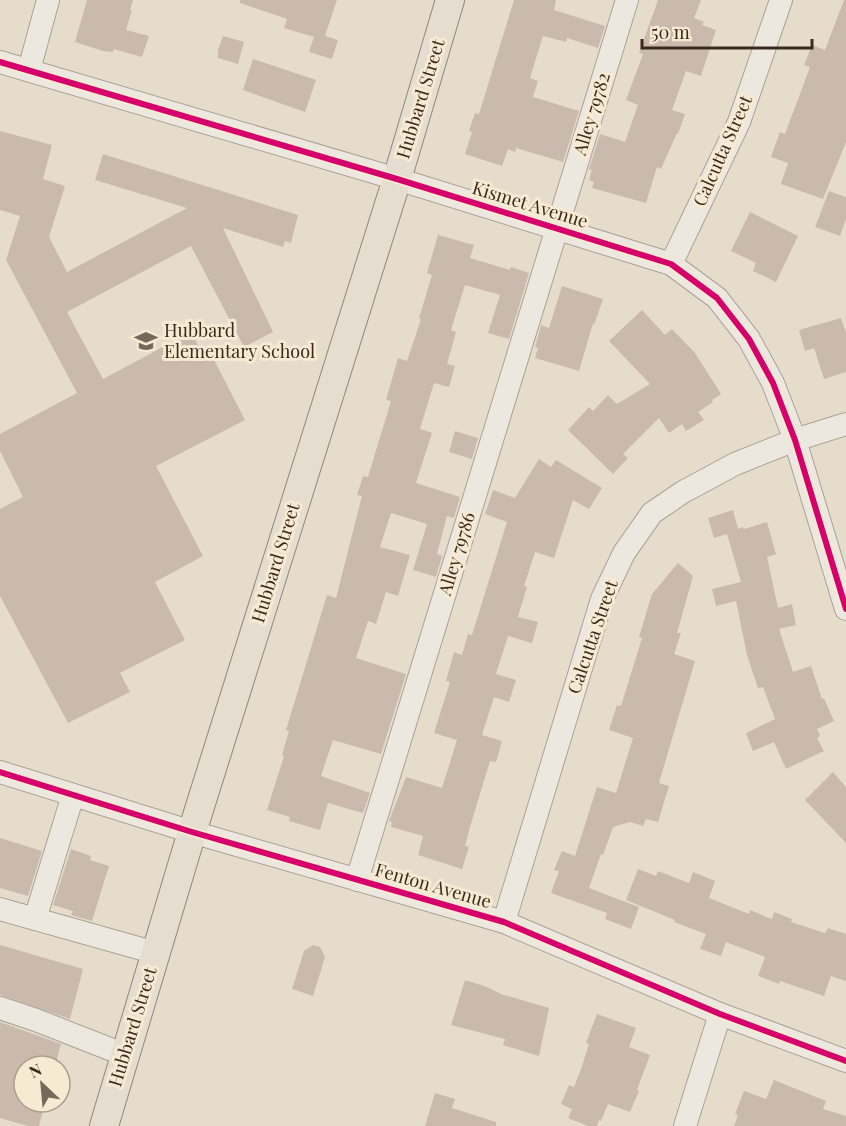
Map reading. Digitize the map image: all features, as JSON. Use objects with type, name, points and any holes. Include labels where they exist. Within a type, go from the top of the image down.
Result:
[{"type":"main road","name":"Hubbard Street","points":[[104,1126],[192,832],[397,179],[450,0]]},
{"type":"street","points":[[28,70],[48,0]]},
{"type":"street","name":"Alley 79782","points":[[557,229],[627,0]]},
{"type":"street","name":"Calcutta Street","points":[[671,264],[740,122],[781,0]]},
{"type":"street","name":"Kismet Avenue","points":[[0,62],[397,179],[671,264],[717,298],[749,339],[773,383],[795,440],[846,609]]},
{"type":"street","name":"Alley 79786","points":[[357,880],[557,229]]},
{"type":"street","name":"Calcutta Street","points":[[504,922],[602,599],[624,553],[652,513],[676,497],[735,464],[795,440],[846,424]]},
{"type":"street","name":"Fenton Avenue","points":[[0,772],[192,832],[504,922],[720,1014],[846,1061]]},
{"type":"street","points":[[35,919],[73,795]]},
{"type":"street","points":[[0,909],[156,953]]},
{"type":"street","points":[[0,1008],[125,1055]]},
{"type":"street","points":[[685,1126],[720,1014]]},
{"type":"building","points":[[87,0],[133,0],[126,30],[149,36],[142,57],[114,49],[113,52],[103,51],[75,42]]},
{"type":"building","points":[[240,0],[337,0],[325,36],[338,40],[332,59],[309,52],[314,37],[284,28],[287,19],[240,3]]},
{"type":"building","points":[[514,0],[556,0],[554,10],[605,26],[598,48],[567,38],[566,42],[543,36],[530,78],[538,81],[533,97],[579,111],[563,162],[516,148],[515,152],[508,149],[502,166],[465,154],[472,132],[469,131],[475,113],[479,114]]},
{"type":"building","points":[[658,0],[701,0],[694,18],[704,22],[702,25],[716,30],[701,76],[686,71],[672,110],[685,114],[661,169],[657,167],[646,203],[592,188],[594,182],[589,180],[592,170],[589,169],[600,134],[625,142],[638,105],[626,100],[643,54],[639,53]]},
{"type":"building","points":[[844,0],[846,0],[846,142],[823,199],[781,184],[788,163],[771,157],[780,132],[785,134],[810,67],[804,65],[812,45],[825,50]]},
{"type":"building","points":[[223,36],[244,42],[238,64],[218,58]]},
{"type":"building","points":[[253,59],[316,80],[305,112],[243,90]]},
{"type":"building","points":[[0,131],[52,145],[43,179],[65,186],[49,237],[67,272],[187,208],[95,180],[103,154],[298,215],[291,243],[285,241],[283,247],[223,228],[273,332],[244,347],[191,246],[67,312],[103,379],[191,332],[204,356],[210,352],[245,420],[156,466],[203,556],[155,582],[185,640],[120,673],[130,692],[68,723],[0,596],[0,509],[23,497],[0,451],[0,434],[77,393],[6,260],[20,216],[0,210]]},
{"type":"building","points":[[829,191],[846,197],[846,219],[840,236],[815,227]]},
{"type":"building","points":[[750,212],[798,236],[776,282],[753,271],[756,263],[731,251]]},
{"type":"building","points":[[438,235],[474,245],[470,258],[529,273],[509,339],[488,333],[500,295],[465,285],[451,330],[456,332],[447,364],[455,366],[449,387],[434,383],[420,429],[432,433],[416,483],[460,497],[454,518],[447,516],[437,554],[442,556],[436,577],[413,570],[427,524],[391,513],[380,547],[410,555],[398,596],[386,592],[376,624],[368,621],[356,658],[406,674],[381,754],[333,740],[321,776],[370,793],[363,813],[328,803],[320,830],[289,821],[290,817],[267,810],[284,756],[282,755],[289,731],[286,730],[327,595],[336,598],[362,496],[357,495],[363,476],[368,477],[391,401],[386,400],[398,358],[407,361],[421,319],[419,318],[432,275],[427,273]]},
{"type":"building","points":[[562,286],[603,299],[594,325],[593,323],[579,371],[535,358],[538,348],[535,347],[541,325],[549,328]]},
{"type":"building","points":[[642,310],[665,335],[672,329],[695,353],[721,394],[698,412],[704,420],[686,431],[682,424],[669,433],[659,418],[623,454],[628,458],[613,474],[568,430],[589,407],[593,411],[608,395],[617,404],[650,384],[609,341]]},
{"type":"building","points":[[841,318],[846,332],[846,372],[824,379],[814,348],[805,351],[799,330]]},
{"type":"building","points":[[455,431],[478,438],[472,459],[449,452]]},
{"type":"building","points":[[539,459],[551,467],[556,460],[602,488],[589,509],[573,500],[554,558],[535,552],[524,586],[527,587],[518,617],[538,622],[532,643],[508,636],[496,674],[516,680],[509,702],[494,697],[482,735],[502,741],[496,762],[490,761],[465,846],[469,847],[462,869],[418,855],[423,836],[391,827],[392,822],[389,821],[406,777],[442,788],[457,740],[434,733],[450,682],[446,681],[454,652],[462,655],[468,634],[472,635],[507,522],[485,514],[493,490],[515,498]]},
{"type":"building","points":[[733,510],[738,529],[767,522],[776,554],[767,557],[778,608],[792,604],[796,625],[779,629],[793,672],[811,666],[822,699],[824,698],[834,721],[817,729],[820,736],[817,738],[824,751],[786,769],[774,742],[753,751],[746,733],[775,719],[763,687],[758,688],[747,655],[736,601],[716,606],[712,589],[741,582],[727,534],[714,538],[708,518]]},
{"type":"building","points":[[678,563],[693,576],[677,633],[681,633],[674,654],[695,661],[659,783],[669,786],[658,822],[646,819],[643,826],[630,822],[613,827],[589,888],[639,907],[631,929],[605,919],[607,913],[551,893],[559,871],[554,870],[562,851],[575,856],[597,787],[616,793],[633,738],[609,730],[617,705],[621,706],[642,638],[639,637],[652,594]]},
{"type":"building","points":[[833,772],[846,787],[846,843],[805,800]]},
{"type":"building","points":[[0,838],[42,851],[28,896],[0,888]]},
{"type":"building","points":[[71,849],[91,856],[90,860],[109,866],[92,921],[71,915],[73,911],[53,905]]},
{"type":"building","points":[[638,869],[656,876],[658,871],[689,883],[693,872],[715,881],[709,898],[749,914],[750,910],[772,919],[774,912],[792,919],[791,922],[825,933],[828,928],[846,934],[846,981],[831,976],[824,996],[758,976],[765,957],[726,942],[721,956],[700,949],[706,934],[626,900]]},
{"type":"building","points":[[0,945],[83,969],[70,1019],[0,995]]},
{"type":"building","points":[[313,945],[320,947],[325,957],[313,996],[292,989],[304,951]]},
{"type":"building","points":[[465,980],[501,994],[549,1008],[539,1056],[503,1045],[505,1039],[451,1025]]},
{"type":"building","points":[[597,1014],[636,1028],[629,1047],[650,1055],[630,1112],[608,1104],[597,1126],[588,1126],[568,1118],[572,1109],[561,1104],[569,1085],[574,1087]]},
{"type":"building","points":[[0,1022],[61,1044],[58,1054],[12,1054],[12,1114],[42,1114],[39,1126],[28,1126],[0,1118]]},
{"type":"building","points":[[774,1080],[826,1101],[823,1109],[846,1116],[846,1126],[734,1126],[738,1115],[735,1114],[744,1091],[766,1099]]},
{"type":"building","points":[[435,1093],[455,1099],[452,1108],[496,1122],[496,1126],[425,1126]]},
{"type":"cycle path","points":[[0,62],[397,179],[671,264],[717,298],[749,339],[773,383],[795,440],[846,609]]},
{"type":"cycle path","points":[[0,772],[192,832],[504,922],[720,1014],[846,1061]]},
{"type":"place","name":"Hubbard Elementary School","points":[[146,341]]}]
